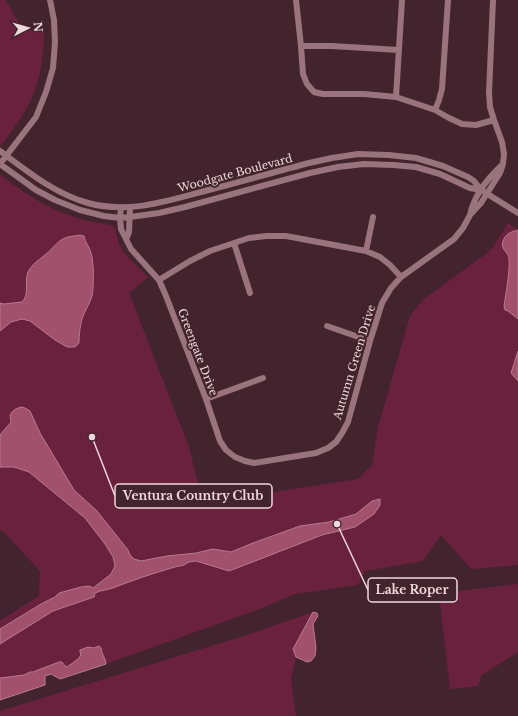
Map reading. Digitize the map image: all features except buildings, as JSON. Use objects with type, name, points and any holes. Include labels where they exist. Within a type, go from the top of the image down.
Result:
[{"type":"street","points":[[0,164],[36,117],[46,92],[53,68],[55,42],[54,20],[50,0]]},
{"type":"street","points":[[296,0],[302,46],[303,74],[307,84],[314,92],[323,94],[364,94],[396,97],[435,110],[462,124],[476,125],[494,120],[490,106],[489,93],[493,0]]},
{"type":"street","points":[[396,97],[402,0]]},
{"type":"street","points":[[435,110],[442,90],[448,0]]},
{"type":"street","points":[[302,46],[332,46],[399,50]]},
{"type":"street","name":"Autumn Green Drive","points":[[254,463],[316,452],[328,448],[336,442],[342,434],[348,422],[370,340],[382,303],[391,288],[401,277],[454,239],[463,228],[470,215],[481,203],[489,178],[503,164],[504,154],[502,142],[494,120]]},
{"type":"street","name":"Woodgate Boulevard","points":[[0,150],[36,177],[60,192],[87,203],[104,207],[130,207],[166,202],[309,163],[358,154],[416,158],[443,166],[468,177],[484,191],[518,213]]},
{"type":"street","name":"Woodgate Boulevard","points":[[0,164],[36,190],[55,200],[80,210],[120,218],[159,213],[310,173],[338,167],[364,164],[393,165],[416,168],[440,174],[470,188],[484,191]]},
{"type":"street","points":[[209,190],[211,199]]},
{"type":"street","name":"Greengate Drive","points":[[121,207],[121,230],[130,249],[159,280],[206,399],[220,441],[226,450],[245,462],[254,463]]},
{"type":"street","points":[[126,239],[129,232],[130,207]]},
{"type":"street","points":[[366,251],[374,217]]},
{"type":"street","points":[[159,280],[210,251],[249,238],[266,236],[286,236],[366,251],[380,257],[401,277]]},
{"type":"street","points":[[234,243],[250,293]]},
{"type":"street","points":[[327,326],[370,340]]},
{"type":"street","points":[[206,399],[263,378]]},
{"type":"shaded area","points":[[0,0],[5,0],[24,30],[44,31],[41,66],[31,100],[17,124],[0,147]]},
{"type":"shaded area","points":[[0,174],[26,193],[54,209],[74,217],[111,225],[115,228],[119,244],[124,253],[148,277],[129,293],[189,447],[200,492],[227,506],[268,493],[358,479],[372,465],[378,427],[410,316],[423,300],[491,250],[508,223],[518,230],[518,565],[471,569],[441,535],[423,561],[365,571],[358,585],[295,594],[257,610],[60,679],[51,674],[45,676],[45,685],[0,700],[0,621],[39,596],[40,571],[3,531],[0,530]]},
{"type":"shaded area","points":[[518,230],[518,319],[505,310],[504,306],[508,282],[509,258],[502,244],[507,235]]},
{"type":"shaded area","points":[[80,235],[84,236],[90,251],[93,262],[93,281],[92,296],[81,322],[79,343],[75,347],[67,347],[30,321],[22,319],[11,322],[0,331],[0,303],[22,302],[26,295],[28,272],[36,262],[62,240],[68,237]]},
{"type":"shaded area","points":[[518,351],[518,381],[511,373]]},
{"type":"shaded area","points":[[22,407],[30,411],[40,433],[74,490],[97,511],[128,550],[130,555],[134,559],[141,561],[213,549],[231,552],[300,526],[329,522],[356,514],[372,501],[380,499],[380,505],[374,514],[355,527],[322,535],[229,571],[196,561],[189,562],[184,565],[97,592],[95,593],[94,597],[53,611],[0,644],[0,629],[55,597],[59,593],[81,587],[89,586],[93,588],[111,574],[115,566],[113,557],[105,544],[85,518],[29,472],[14,467],[0,467],[0,435],[11,422],[11,413]]},
{"type":"shaded area","points":[[518,584],[518,652],[482,675],[478,686],[450,689],[439,593]]},
{"type":"shaded area","points":[[313,612],[293,649],[296,657],[291,679],[296,716],[0,716],[0,711],[250,634]]},
{"type":"shaded area","points":[[313,612],[317,613],[318,616],[313,624],[316,648],[315,656],[311,661],[307,662],[296,657],[293,649]]},
{"type":"shaded area","points":[[99,646],[106,664],[60,679],[51,674],[45,676],[45,685],[0,700],[0,678],[24,675],[59,662],[62,662],[67,667],[78,659],[81,655],[80,650],[88,647],[94,648]]},
{"type":"place","name":"Ventura Country Club","points":[[92,437]]},
{"type":"place","name":"Lake Roper","points":[[337,524]]}]
